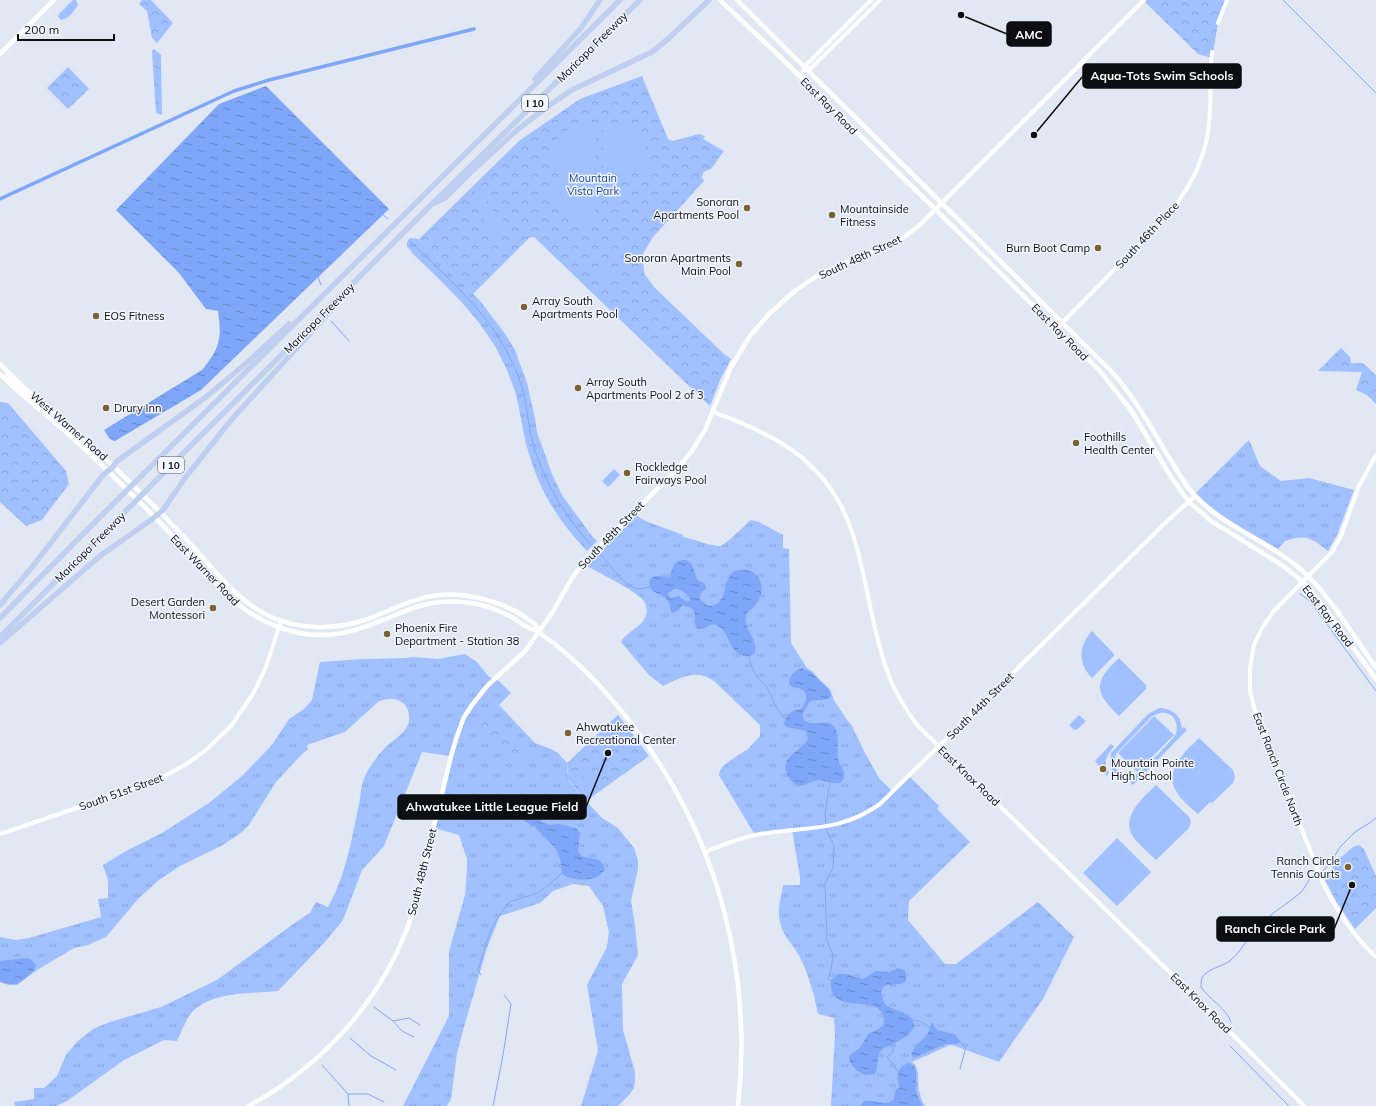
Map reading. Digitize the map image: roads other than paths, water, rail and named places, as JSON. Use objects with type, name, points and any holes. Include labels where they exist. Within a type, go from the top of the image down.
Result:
[{"type":"highway","points":[[498,121],[581,28],[600,0]]},
{"type":"highway","name":"Maricopa Freeway","points":[[0,618],[620,0]]},
{"type":"highway","name":"Maricopa Freeway","points":[[0,637],[430,206],[640,0]]},
{"type":"highway","points":[[430,206],[445,198],[469,174],[518,130],[548,106],[578,87],[652,52],[709,0]]},
{"type":"highway","points":[[0,605],[116,462],[184,414],[211,392],[279,334],[315,299],[332,286]]},
{"type":"highway","points":[[0,643],[100,556],[155,518],[213,442],[269,377],[330,312],[342,294]]},
{"type":"main road","points":[[0,54],[54,0]]},
{"type":"main road","name":"East Ray Road","points":[[720,0],[766,43],[1100,371],[1122,398],[1140,424],[1171,477],[1189,502],[1211,521],[1306,579],[1318,599],[1376,680]]},
{"type":"main road","name":"East Ray Road","points":[[737,0],[804,71],[1063,322],[1113,373],[1139,406],[1177,471],[1195,496],[1216,515],[1286,558],[1306,579],[1323,593],[1376,668]]},
{"type":"main road","name":"South 48th Street","points":[[249,1106],[284,1085],[316,1060],[345,1031],[375,991],[395,956],[413,910],[451,756],[464,717],[479,694],[525,651],[552,613],[572,578],[584,562],[692,452],[699,442],[713,412],[727,375],[741,350],[755,330],[777,306],[800,287],[821,274],[848,261],[904,237],[917,228],[1144,0]]},
{"type":"main road","name":"West Warner Road","points":[[0,364],[137,489]]},
{"type":"main road","points":[[1,376],[6,376],[9,378],[34,401],[38,404],[41,403]]},
{"type":"main road","name":"West Warner Road","points":[[1,376],[74,439],[132,495]]},
{"type":"main road","name":"East Warner Road","points":[[137,489],[185,537],[234,593],[253,607],[281,621],[302,626],[321,628],[341,626],[365,620],[408,602],[427,596],[456,594],[500,604],[535,624],[539,632]]},
{"type":"main road","name":"East Warner Road","points":[[132,495],[147,509],[230,598],[261,620],[301,633],[341,633],[368,626],[411,608],[440,602],[463,601],[497,610],[515,619],[531,630],[539,632],[567,654],[589,675],[632,724],[649,747],[679,796],[705,852],[719,892],[736,968],[740,1000],[742,1033],[738,1106]]},
{"type":"main road","points":[[230,598],[234,593]]},
{"type":"main road","points":[[408,602],[411,608]]},
{"type":"main road","points":[[1352,646],[1358,642]]},
{"type":"street","points":[[804,71],[807,64],[871,0]]},
{"type":"street","points":[[804,71],[811,68],[880,0]]},
{"type":"street","points":[[1218,23],[1227,0]]},
{"type":"street","name":"South 46th Place","points":[[1057,328],[1174,208],[1188,187],[1199,163],[1208,130],[1211,106],[1212,52]]},
{"type":"street","name":"East Knox Road","points":[[713,412],[757,429],[782,442],[807,462],[822,478],[831,491],[845,514],[855,540],[878,643],[888,677],[898,697],[924,732],[1186,988],[1304,1106]]},
{"type":"street","name":"East Ranch Circle North","points":[[1376,455],[1366,471],[1337,545],[1327,558],[1273,612],[1261,630],[1254,646],[1249,685],[1260,724],[1326,889],[1347,924],[1376,957]]},
{"type":"street","name":"South 44th Street","points":[[705,852],[734,840],[761,833],[824,828],[854,819],[880,804],[1195,496]]},
{"type":"street","name":"South 51st Street","points":[[0,834],[156,781],[188,763],[206,750],[231,726],[253,694],[266,667],[281,621]]},
{"type":"water","points":[[266,86],[389,209],[201,390],[115,441],[108,437],[104,430],[202,370],[216,349],[220,329],[218,311],[206,309],[179,273],[116,210],[219,104]]},
{"type":"water","points":[[681,560],[686,560],[692,564],[697,580],[705,584],[706,588],[700,594],[700,599],[708,606],[716,605],[721,600],[727,580],[731,574],[736,571],[749,571],[758,577],[762,589],[760,597],[756,605],[748,612],[746,621],[755,647],[755,652],[753,654],[750,656],[744,656],[735,651],[725,633],[718,626],[710,625],[703,629],[698,629],[695,625],[695,614],[693,609],[683,605],[677,611],[672,613],[669,602],[666,598],[654,592],[649,581],[653,577],[658,576],[669,577],[674,565]],"holes":[[[677,589],[686,593],[690,600],[687,602],[679,596],[671,598],[668,593]]]},
{"type":"water","points":[[802,668],[811,672],[829,690],[831,695],[824,700],[811,701],[803,714],[806,722],[828,723],[834,727],[838,736],[838,759],[844,773],[842,782],[834,783],[818,780],[801,786],[797,785],[790,779],[786,770],[786,763],[790,757],[806,742],[808,737],[806,731],[787,727],[784,724],[786,718],[794,710],[801,709],[806,701],[807,697],[804,691],[792,687],[789,684],[792,674]]},
{"type":"water","points":[[533,811],[542,822],[550,825],[559,824],[576,828],[580,833],[578,851],[582,856],[599,860],[601,862],[605,870],[601,875],[591,879],[581,880],[570,878],[562,873],[560,859],[556,849],[535,827],[524,821],[527,814]]},
{"type":"water","points":[[26,958],[30,959],[36,965],[32,973],[16,984],[0,982],[0,961]]},
{"type":"water","points":[[898,968],[904,970],[906,973],[906,981],[901,984],[886,985],[882,990],[883,1001],[889,1007],[910,1017],[913,1021],[914,1027],[904,1038],[881,1051],[878,1056],[875,1074],[865,1075],[854,1068],[850,1062],[849,1056],[860,1047],[870,1033],[879,1029],[883,1025],[884,1019],[881,1011],[874,1006],[846,1002],[838,999],[832,992],[831,981],[834,977],[842,974],[863,979],[876,971],[890,972]]},
{"type":"water","points":[[932,1022],[937,1030],[954,1034],[966,1047],[960,1042],[957,1044],[945,1044],[917,1057],[913,1057],[911,1054],[916,1046],[927,1035]]},
{"type":"water","points":[[909,1063],[915,1068],[916,1071],[916,1090],[922,1106],[860,1106],[864,1101],[886,1103],[892,1101],[895,1092],[899,1087],[898,1072],[902,1067]]},
{"type":"waterway","points":[[1283,0],[1376,93]]},
{"type":"waterway","points":[[0,199],[234,91],[269,80],[474,29]]},
{"type":"waterway","points":[[382,214],[388,219]]},
{"type":"waterway","points":[[409,240],[466,296],[491,326],[502,343],[514,366],[522,388],[531,436],[541,468],[564,511],[595,549]]},
{"type":"waterway","points":[[318,277],[321,285]]},
{"type":"waterway","points":[[331,321],[349,341]]},
{"type":"waterway","points":[[597,551],[629,585],[638,589],[650,587]]},
{"type":"waterway","points":[[1300,594],[1310,601],[1376,691]]},
{"type":"waterway","points":[[749,656],[757,677],[766,686],[777,708],[786,719]]},
{"type":"waterway","points":[[826,825],[825,813],[830,782]]},
{"type":"waterway","points":[[1323,871],[1331,862],[1340,847],[1355,832],[1376,818]]},
{"type":"waterway","points":[[826,828],[834,845],[833,868],[825,883],[827,941],[833,955],[828,979],[832,981]]},
{"type":"waterway","points":[[481,975],[478,970],[489,935],[496,920],[509,902],[538,893],[562,873]]},
{"type":"waterway","points":[[1231,1022],[1226,1013],[1201,987],[1202,978],[1211,970],[1231,960],[1260,925],[1301,892],[1313,875]]},
{"type":"waterway","points":[[493,1106],[511,1004],[504,995]]},
{"type":"waterway","points":[[374,1007],[393,1021],[409,1018],[420,1025]]},
{"type":"waterway","points":[[914,1020],[919,1021],[931,1028]]},
{"type":"waterway","points":[[393,1021],[402,1031],[414,1037]]},
{"type":"waterway","points":[[350,1038],[371,1056],[396,1070]]},
{"type":"waterway","points":[[892,1045],[893,1052],[887,1057],[899,1073]]},
{"type":"waterway","points":[[1230,1046],[1289,1106]]},
{"type":"waterway","points":[[960,1069],[965,1047]]},
{"type":"waterway","points":[[322,1065],[348,1094],[368,1094],[384,1102]]},
{"type":"waterway","points":[[348,1095],[349,1106]]},
{"type":"place","name":"AMC","points":[[961,15]]},
{"type":"place","name":"Aqua-Tots Swim Schools","points":[[1034,135]]},
{"type":"place","name":"Sonoran Apartments Pool","points":[[747,208]]},
{"type":"place","name":"Mountainside Fitness","points":[[832,215]]},
{"type":"place","name":"Burn Boot Camp","points":[[1098,248]]},
{"type":"place","name":"Sonoran Apartments Main Pool","points":[[739,264]]},
{"type":"place","name":"Array South Apartments Pool","points":[[524,307]]},
{"type":"place","name":"EOS Fitness","points":[[96,316]]},
{"type":"place","name":"Array South Apartments Pool 2 of 3","points":[[578,388]]},
{"type":"place","name":"Drury Inn","points":[[106,408]]},
{"type":"place","name":"Foothills Health Center","points":[[1076,443]]},
{"type":"place","name":"Rockledge Fairways Pool","points":[[627,473]]},
{"type":"place","name":"Desert Garden Montessori","points":[[213,608]]},
{"type":"place","name":"Phoenix Fire Department - Station 38","points":[[387,634]]},
{"type":"place","name":"Ahwatukee Recreational Center","points":[[568,733]]},
{"type":"place","name":"Ahwatukee Little League Field","points":[[608,753]]},
{"type":"place","name":"Mountain Pointe High School","points":[[1103,769]]},
{"type":"place","name":"Ranch Circle Tennis Courts","points":[[1348,867]]},
{"type":"place","name":"Ranch Circle Park","points":[[1352,885]]},
{"type":"park label","name":"Mountain Vista Park","points":[[593,184]]}]
